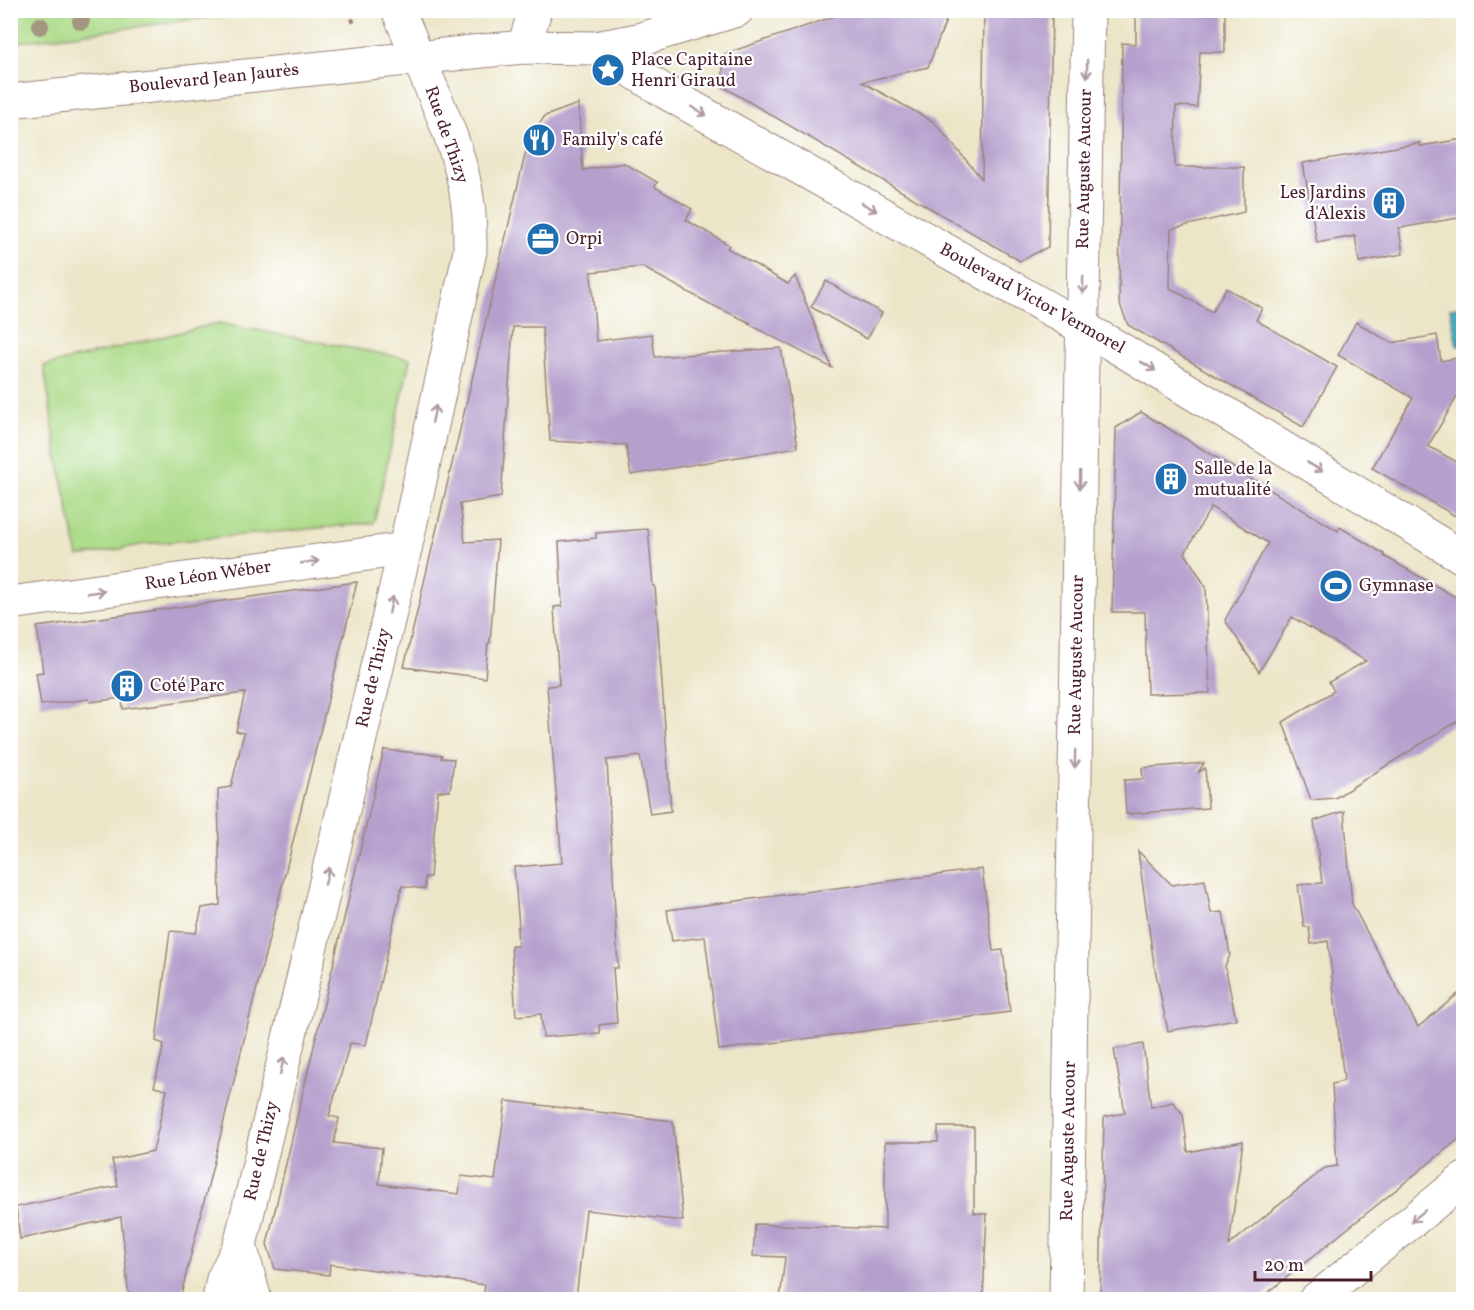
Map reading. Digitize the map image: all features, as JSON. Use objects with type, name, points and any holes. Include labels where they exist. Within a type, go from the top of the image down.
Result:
[{"type":"street","name":"Rue de Thizy","points":[[219,1299],[223,1279],[240,1245],[405,549],[470,251],[468,204],[457,158],[441,112],[398,10]]},
{"type":"street","points":[[524,47],[536,10]]},
{"type":"street","name":"Boulevard Jean Jaurès","points":[[10,101],[524,47],[596,48],[638,40],[737,10]]},
{"type":"street","name":"Rue Auguste Aucour","points":[[1066,1299],[1088,10]]},
{"type":"street","name":"Boulevard Victor Vermorel","points":[[596,48],[656,87],[1082,327],[1464,558]]},
{"type":"street","name":"Rue Léon Wéber","points":[[24,602],[405,549]]},
{"type":"street","points":[[1315,1299],[1464,1179]]},
{"type":"street","points":[[240,1245],[255,1299]]},
{"type":"green space","points":[[11,10],[259,10],[259,11],[11,43]]},
{"type":"green space","points":[[218,323],[410,359],[374,523],[146,544],[78,557],[57,454],[44,366]]},
{"type":"water","points":[[1463,306],[1463,345],[1457,346],[1450,308]]},
{"type":"building","points":[[853,10],[950,10],[928,67],[862,82],[934,122],[982,179],[984,10],[1052,10],[1048,247],[1020,261],[722,86],[724,54]]},
{"type":"building","points":[[1136,10],[1225,10],[1225,52],[1200,52],[1197,107],[1176,106],[1175,167],[1244,167],[1244,212],[1171,229],[1170,288],[1212,312],[1226,288],[1262,308],[1256,320],[1337,367],[1303,427],[1128,325],[1119,302],[1122,43],[1136,44]]},
{"type":"building","points":[[578,104],[583,170],[624,163],[657,182],[655,187],[692,209],[686,220],[729,245],[727,248],[788,284],[795,276],[832,368],[642,267],[591,272],[596,341],[652,334],[655,357],[781,348],[798,447],[631,475],[626,445],[550,441],[542,327],[513,327],[501,497],[460,504],[465,542],[498,540],[485,678],[404,667],[529,138],[545,116]]},
{"type":"building","name":"Les Jardins d'Alexis","points":[[1464,139],[1464,217],[1399,228],[1403,254],[1359,262],[1355,236],[1317,243],[1303,163],[1420,143],[1420,146]]},
{"type":"building","points":[[826,281],[882,313],[867,339],[811,307]]},
{"type":"building","points":[[1356,322],[1391,343],[1437,335],[1441,361],[1464,357],[1464,385],[1428,446],[1464,466],[1464,521],[1372,468],[1413,398],[1338,355]]},
{"type":"building","points":[[1141,412],[1338,531],[1340,527],[1384,556],[1464,602],[1464,717],[1335,798],[1311,800],[1283,722],[1334,691],[1329,682],[1366,661],[1292,617],[1259,672],[1225,620],[1268,543],[1211,507],[1185,553],[1206,587],[1210,693],[1147,694],[1145,612],[1112,612],[1116,428]]},
{"type":"building","points":[[648,529],[653,586],[655,586],[671,811],[650,814],[640,756],[607,760],[618,968],[613,968],[617,1023],[599,1025],[600,1033],[543,1037],[541,1014],[516,1016],[511,946],[518,946],[517,927],[519,927],[514,867],[562,863],[547,686],[559,685],[554,607],[562,606],[559,542],[596,538],[596,533]]},
{"type":"building","points":[[357,582],[181,1295],[129,1299],[121,1217],[20,1239],[16,1207],[118,1186],[112,1160],[153,1151],[167,1090],[154,1087],[164,1044],[156,1041],[170,931],[196,933],[202,908],[220,905],[218,789],[231,787],[244,733],[236,731],[245,693],[123,709],[122,698],[90,702],[89,699],[41,705],[36,673],[43,672],[37,627]]},
{"type":"building","points":[[384,750],[442,755],[441,758],[454,759],[450,791],[438,791],[430,877],[425,877],[425,889],[402,886],[366,1045],[350,1043],[329,1116],[339,1118],[334,1143],[382,1148],[379,1184],[459,1194],[461,1176],[495,1180],[506,1101],[673,1121],[683,1221],[586,1210],[576,1299],[483,1299],[485,1285],[330,1264],[329,1275],[275,1269],[267,1244]]},
{"type":"building","points":[[1204,763],[1198,773],[1205,768],[1208,808],[1126,814],[1124,780],[1143,779],[1142,768]]},
{"type":"building","points":[[1344,811],[1352,904],[1418,1027],[1464,989],[1464,1135],[1260,1299],[1100,1299],[1104,1117],[1125,1113],[1114,1049],[1143,1044],[1151,1107],[1173,1102],[1183,1114],[1188,1152],[1243,1141],[1229,1245],[1325,1168],[1337,1166],[1332,1084],[1344,1081],[1328,941],[1311,944],[1309,927],[1304,927],[1298,885],[1322,883],[1314,821]]},
{"type":"building","points":[[1138,851],[1172,885],[1205,880],[1211,913],[1223,912],[1230,955],[1225,966],[1236,1019],[1168,1031],[1154,964]]},
{"type":"building","points":[[982,869],[993,951],[1003,950],[1010,1012],[719,1050],[705,937],[672,941],[667,910]]},
{"type":"building","points":[[938,1127],[974,1127],[974,1213],[987,1214],[983,1299],[780,1299],[785,1257],[753,1256],[755,1224],[885,1229],[885,1142],[938,1142]]},
{"type":"place","name":"Place Capitaine Henri Giraud","points":[[608,70]]},
{"type":"place","name":"Family's café","points":[[539,140]]},
{"type":"place","name":"Les Jardins d'Alexis","points":[[1389,203]]},
{"type":"place","name":"Orpi","points":[[543,239]]},
{"type":"place","name":"Salle de la mutualité","points":[[1171,479]]},
{"type":"place","name":"Gymnase","points":[[1336,586]]},
{"type":"place","name":"Coté Parc","points":[[127,686]]}]
